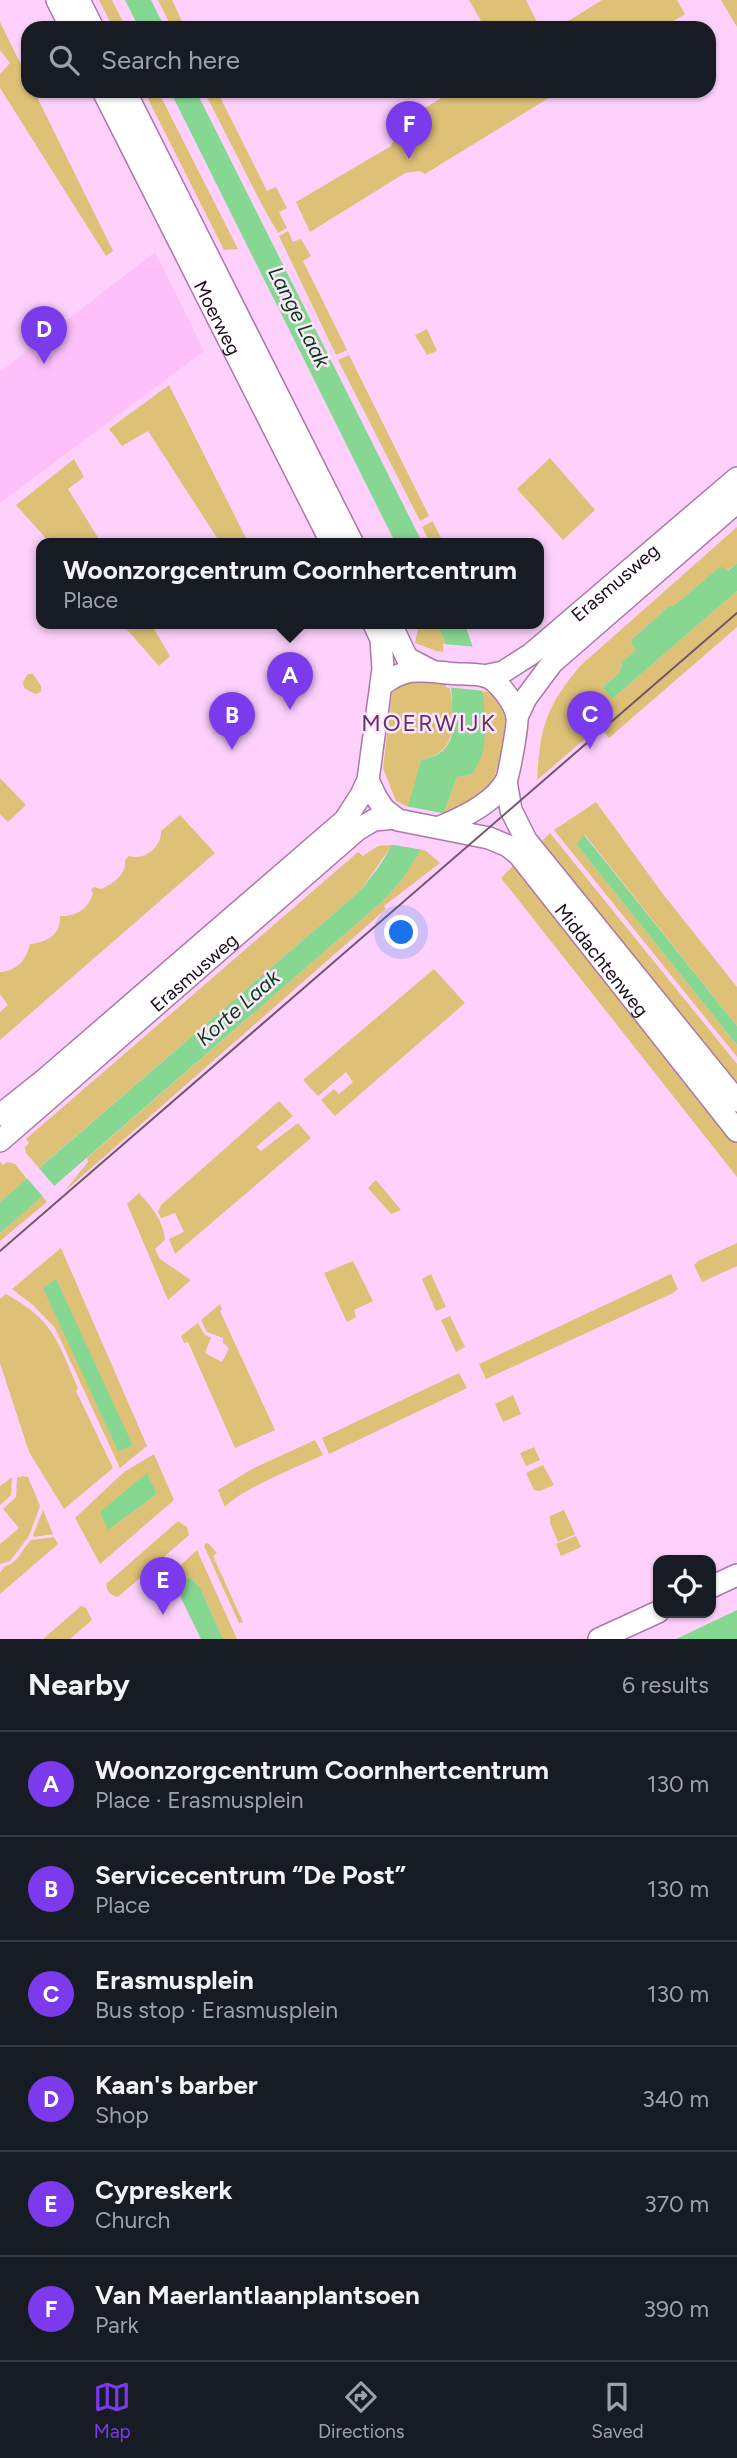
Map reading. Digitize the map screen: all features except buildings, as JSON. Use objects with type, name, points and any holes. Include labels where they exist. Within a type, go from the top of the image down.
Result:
[{"type":"main road","points":[[57,0],[68,21]]},
{"type":"main road","points":[[79,0],[90,21]]},
{"type":"main road","name":"Moerweg","points":[[107,98],[329,538]]},
{"type":"main road","name":"Moerweg","points":[[129,98],[351,538]]},
{"type":"main road","name":"Erasmusweg","points":[[484,676],[503,671],[524,660],[737,478]]},
{"type":"main road","name":"Erasmusweg","points":[[517,716],[552,663],[737,502]]},
{"type":"main road","points":[[376,629],[381,639],[383,669],[368,780],[376,797],[397,819],[440,827],[468,815],[485,803],[506,781],[517,716],[505,692],[495,682],[484,676],[403,672],[381,686]]},
{"type":"main road","points":[[393,629],[407,657],[437,672]]},
{"type":"main road","name":"Erasmusweg","points":[[0,1115],[345,820],[368,780]]},
{"type":"main road","name":"Middachtenweg","points":[[506,781],[512,810],[526,840],[737,1101]]},
{"type":"main road","name":"Erasmusweg","points":[[0,1141],[357,830],[374,820],[397,819]]},
{"type":"main road","name":"Middachtenweg","points":[[440,827],[498,841],[519,855],[737,1130]]},
{"type":"main road","points":[[716,1585],[737,1575]]},
{"type":"main road","points":[[599,1639],[653,1614]]},
{"type":"shaded area","points":[[99,0],[112,0],[122,21],[110,21]]},
{"type":"shaded area","points":[[158,0],[172,0],[182,21],[168,21]]},
{"type":"shaded area","points":[[469,0],[526,0],[536,21],[481,21]]},
{"type":"shaded area","points":[[602,0],[677,0],[685,14],[674,21],[568,21]]},
{"type":"shaded area","points":[[721,0],[737,0],[737,27]]},
{"type":"shaded area","points":[[0,22],[21,65],[21,98],[37,98],[113,251],[106,256],[0,88],[0,74],[10,63],[0,50]]},
{"type":"shaded area","points":[[148,98],[162,98],[238,249],[224,250]]},
{"type":"shaded area","points":[[208,98],[220,98],[267,191],[276,187],[287,208],[279,212],[287,228],[278,233]]},
{"type":"shaded area","points":[[442,98],[549,98],[425,174],[420,171],[405,173],[310,232],[296,202],[391,146],[399,124]]},
{"type":"shaded area","points":[[288,231],[293,242],[301,239],[311,256],[303,261],[347,350],[336,355],[279,236]]},
{"type":"shaded area","points":[[155,252],[204,351],[0,503],[0,372]]},
{"type":"shaded area","points":[[427,329],[437,351],[427,355],[415,335]]},
{"type":"shaded area","points":[[349,355],[429,516],[420,521],[338,360]]},
{"type":"shaded area","points":[[169,385],[246,538],[217,538],[148,431],[122,446],[109,429]]},
{"type":"shaded area","points":[[550,458],[595,510],[563,540],[517,489]]},
{"type":"shaded area","points":[[74,459],[84,477],[68,489],[98,538],[46,538],[16,505]]},
{"type":"shaded area","points":[[433,521],[441,538],[428,538],[422,527]]},
{"type":"shaded area","points":[[737,527],[737,563],[727,571],[718,568],[632,639],[631,643],[636,650],[623,661],[619,673],[603,687],[612,699],[737,591],[737,627],[609,738],[600,726],[537,780],[540,746],[547,718],[559,694],[580,666]]},
{"type":"shaded area","points":[[126,629],[154,629],[170,656],[159,666]]},
{"type":"shaded area","points":[[418,629],[439,629],[445,641],[443,652],[415,643]]},
{"type":"shaded area","points":[[28,674],[33,674],[41,686],[41,692],[35,694],[24,688],[23,682]]},
{"type":"shaded area","points":[[406,681],[446,684],[446,687],[450,688],[453,711],[452,733],[443,750],[421,760],[409,807],[396,801],[383,768],[392,693]]},
{"type":"shaded area","points":[[481,691],[495,693],[504,707],[505,726],[495,775],[486,791],[477,798],[448,814],[444,813],[457,777],[473,774],[478,763],[484,724]]},
{"type":"shaded area","points":[[0,778],[26,805],[8,822],[0,814]]},
{"type":"shaded area","points":[[596,802],[663,894],[737,987],[737,1026],[585,835],[576,844],[737,1045],[737,1057],[554,830]]},
{"type":"shaded area","points":[[180,815],[215,853],[0,1040],[0,1012],[8,1005],[0,994],[0,972],[20,964],[30,944],[52,936],[60,923],[60,916],[71,915],[85,908],[93,893],[91,890],[94,887],[101,889],[118,878],[129,856],[146,855],[156,847],[161,831]]},
{"type":"shaded area","points":[[550,833],[737,1064],[737,1087],[542,841]]},
{"type":"shaded area","points":[[392,845],[361,890],[39,1168],[26,1153],[25,1147],[29,1143],[26,1139],[358,852],[363,856],[378,846]]},
{"type":"shaded area","points":[[420,849],[440,863],[384,906],[386,909],[64,1192],[88,1162],[87,1158],[385,899],[403,878]]},
{"type":"shaded area","points":[[516,863],[737,1141],[737,1177],[501,878]]},
{"type":"shaded area","points":[[434,969],[465,1003],[335,1116],[321,1100],[334,1089],[339,1094],[353,1082],[346,1072],[318,1096],[303,1080]]},
{"type":"shaded area","points":[[279,1101],[293,1116],[256,1147],[261,1151],[298,1123],[311,1138],[175,1254],[169,1239],[184,1232],[175,1213],[161,1218],[158,1212],[161,1205]]},
{"type":"shaded area","points":[[0,1162],[3,1165],[8,1162],[15,1164],[27,1179],[0,1202]]},
{"type":"shaded area","points":[[376,1180],[401,1210],[391,1214],[368,1188]]},
{"type":"shaded area","points":[[139,1193],[162,1226],[165,1240],[155,1249],[160,1259],[191,1280],[168,1300],[127,1204]]},
{"type":"shaded area","points":[[42,1196],[47,1202],[0,1241],[0,1233]]},
{"type":"shaded area","points":[[737,1243],[737,1266],[702,1282],[694,1265]]},
{"type":"shaded area","points":[[61,1248],[147,1446],[120,1468],[55,1328],[33,1305],[12,1289]],"holes":[[[62,1327],[133,1446],[118,1450]]]},
{"type":"shaded area","points":[[353,1261],[373,1301],[354,1310],[356,1317],[347,1322],[324,1273]]},
{"type":"shaded area","points":[[431,1274],[446,1307],[436,1311],[422,1279]]},
{"type":"shaded area","points":[[671,1274],[678,1289],[673,1293],[486,1379],[479,1364]]},
{"type":"shaded area","points":[[6,1294],[35,1313],[59,1344],[78,1388],[76,1391],[113,1468],[64,1509],[29,1452],[0,1363],[0,1299]]},
{"type":"shaded area","points":[[220,1304],[220,1311],[275,1430],[235,1448],[188,1342],[184,1343],[181,1336],[198,1323],[204,1334],[211,1338],[205,1353],[222,1362],[229,1348],[223,1343],[223,1338],[207,1332],[201,1320]]},
{"type":"shaded area","points":[[450,1316],[465,1347],[456,1352],[441,1320]]},
{"type":"shaded area","points":[[459,1373],[467,1388],[329,1454],[322,1438]]},
{"type":"shaded area","points":[[513,1395],[521,1414],[503,1422],[495,1404]]},
{"type":"shaded area","points":[[315,1440],[323,1455],[256,1486],[225,1507],[218,1490],[252,1469]]},
{"type":"shaded area","points":[[534,1447],[540,1460],[526,1466],[520,1453]]},
{"type":"shaded area","points":[[154,1454],[174,1500],[100,1564],[75,1518],[124,1472]],"holes":[[[147,1474],[157,1494],[108,1530]]]},
{"type":"shaded area","points":[[543,1465],[554,1485],[539,1491],[534,1490],[526,1473]]},
{"type":"shaded area","points":[[12,1477],[11,1495],[0,1505],[0,1486]]},
{"type":"shaded area","points":[[28,1477],[40,1506],[29,1536],[10,1561],[0,1564],[0,1544],[19,1528],[3,1509],[16,1497],[17,1478]]},
{"type":"shaded area","points":[[43,1510],[53,1534],[34,1537],[33,1535]]},
{"type":"shaded area","points":[[564,1510],[575,1534],[558,1542],[550,1516]]},
{"type":"shaded area","points":[[178,1521],[187,1527],[189,1535],[118,1597],[109,1592],[106,1584]]},
{"type":"shaded area","points":[[576,1536],[581,1547],[561,1556],[556,1544]]},
{"type":"shaded area","points":[[54,1537],[58,1544],[0,1594],[0,1573],[4,1567],[16,1559],[31,1540]]},
{"type":"shaded area","points":[[206,1543],[217,1553],[213,1556],[243,1622],[239,1623],[204,1546]]},
{"type":"shaded area","points":[[197,1550],[237,1639],[223,1639],[200,1587],[189,1577],[175,1586],[171,1574]]},
{"type":"shaded area","points":[[81,1606],[86,1608],[92,1620],[70,1639],[43,1639]]},
{"type":"water","points":[[125,0],[151,0],[162,21],[136,21]]},
{"type":"water","name":"Lange Laak","points":[[173,98],[200,98],[420,538],[393,538]]},
{"type":"water","points":[[737,563],[737,591],[612,699],[603,687],[619,673],[623,661],[636,650],[631,643],[632,639],[718,568],[723,567],[728,571]]},
{"type":"water","name":"Korte Laak","points":[[439,629],[466,629],[469,636],[484,699],[484,743],[473,774],[457,777],[444,813],[403,878],[385,899],[0,1233],[0,1202],[361,890],[378,868],[401,824],[421,760],[439,753],[451,738],[452,704],[444,639]]},
{"type":"water","points":[[584,835],[737,1026],[737,1045],[576,844]]},
{"type":"water","points":[[56,1279],[133,1446],[118,1451],[43,1288]]},
{"type":"water","points":[[147,1473],[157,1494],[108,1530],[100,1512]]},
{"type":"water","points":[[189,1577],[200,1587],[223,1639],[201,1639],[175,1586]]},
{"type":"water","points":[[737,1610],[737,1639],[676,1639]]},
{"type":"pier","points":[[443,644],[477,647],[485,691],[446,687]]},
{"type":"pier","points":[[405,806],[447,814],[424,850],[388,844]]},
{"type":"pier","points":[[37,1166],[57,1189],[45,1199],[25,1176]]},
{"type":"tram line","points":[[0,1251],[737,613]]},
{"type":"place","name":"Van Maerlantlaanplantsoen","points":[[409,159]]},
{"type":"place","name":"Kaan's barber","points":[[44,364]]},
{"type":"place","name":"Woonzorgcentrum Coornhertcentrum","points":[[290,710]]},
{"type":"place","name":"Erasmusplein","points":[[590,749]]},
{"type":"place","name":"Servicecentrum “De Post”","points":[[232,750]]},
{"type":"place","name":"Cypreskerk","points":[[163,1615]]},
{"type":"district","name":"MOERWIJK","points":[[429,723]]}]
